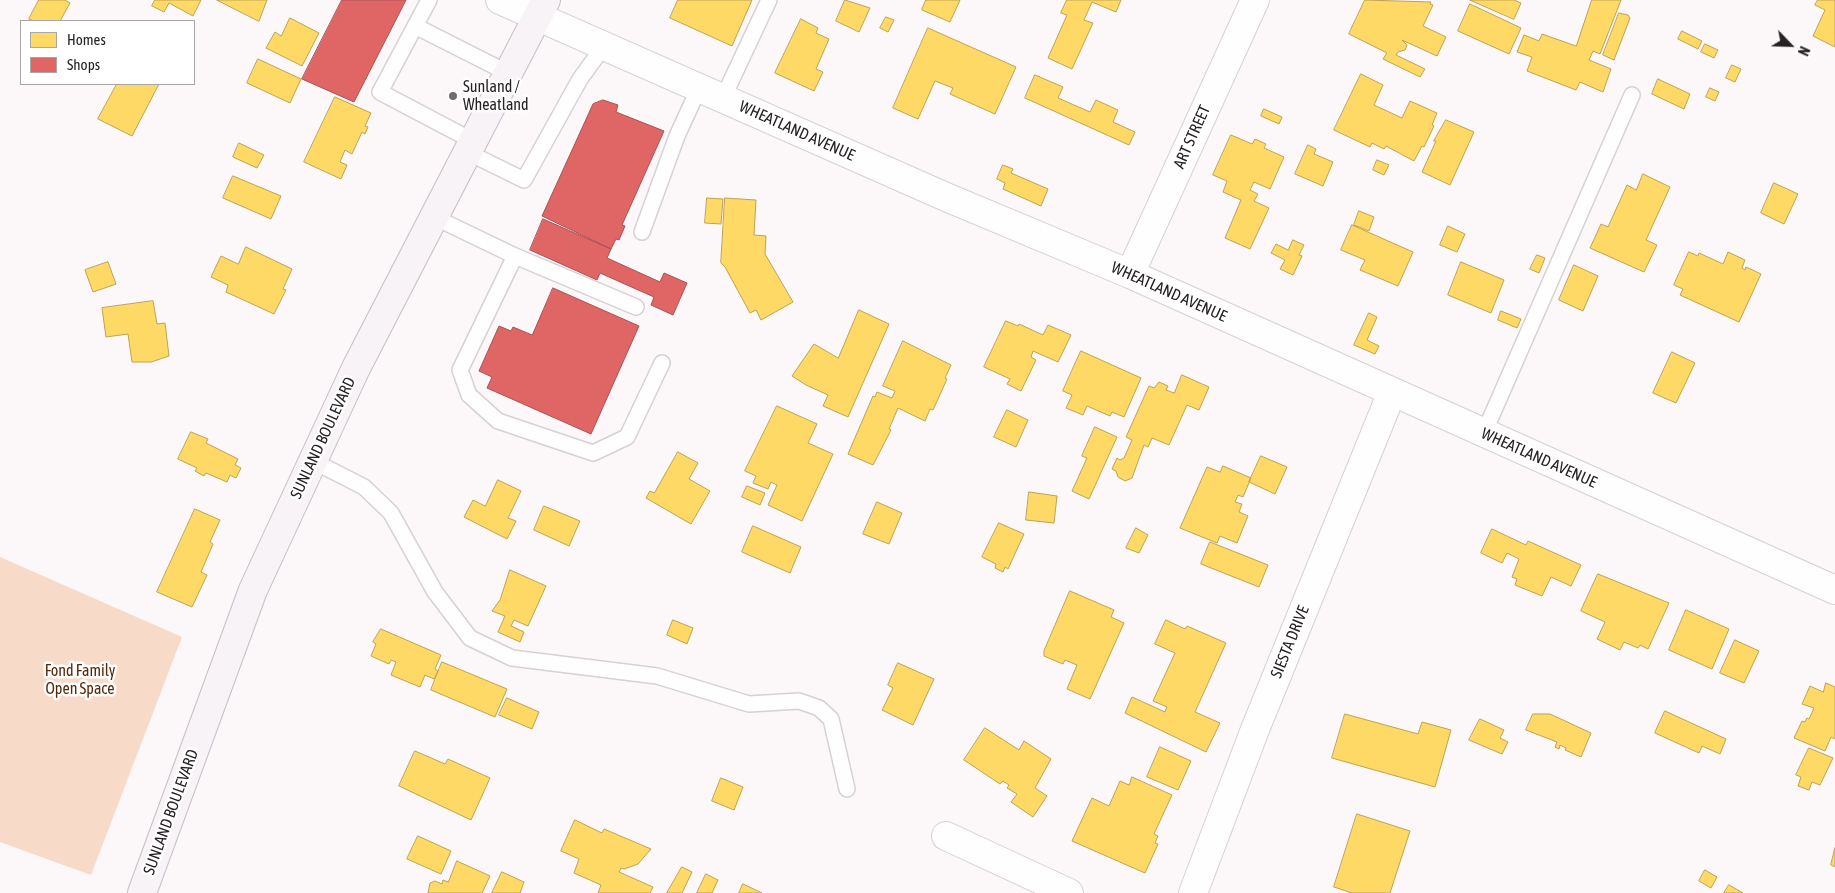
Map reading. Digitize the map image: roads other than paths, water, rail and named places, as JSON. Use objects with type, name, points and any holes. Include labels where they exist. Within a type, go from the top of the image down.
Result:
[{"type":"main road","name":"SUNLAND BOULEVARD","points":[[142,893],[245,607],[356,368],[541,8]]},
{"type":"street","name":"WHEATLAND AVENUE","points":[[500,0],[541,8],[604,46],[937,193],[1130,274],[1835,590]]},
{"type":"street","name":"ART STREET","points":[[1130,274],[1255,0]]},
{"type":"street","name":"SIESTA DRIVE","points":[[1194,893],[1254,732],[1392,392]]},
{"type":"street","points":[[946,836],[1069,893]]},
{"type":"lane","points":[[429,0],[380,92],[524,180],[580,79],[604,46]]},
{"type":"lane","points":[[642,232],[677,136],[711,93],[770,0]]},
{"type":"lane","points":[[416,26],[508,73]]},
{"type":"lane","points":[[1484,433],[1632,95]]},
{"type":"lane","points":[[434,217],[515,256],[636,307]]},
{"type":"lane","points":[[515,256],[460,370],[469,395],[498,421],[593,453],[628,437],[662,363]]},
{"type":"lane","points":[[313,461],[364,487],[391,513],[435,592],[470,638],[512,658],[657,676],[749,704],[799,702],[819,708],[831,719],[847,789]]},
{"type":"place","name":"Sunland / Wheatland","points":[[453,96]]},
{"type":"park label","name":"Fond Family Open Space","points":[[80,680]]}]
